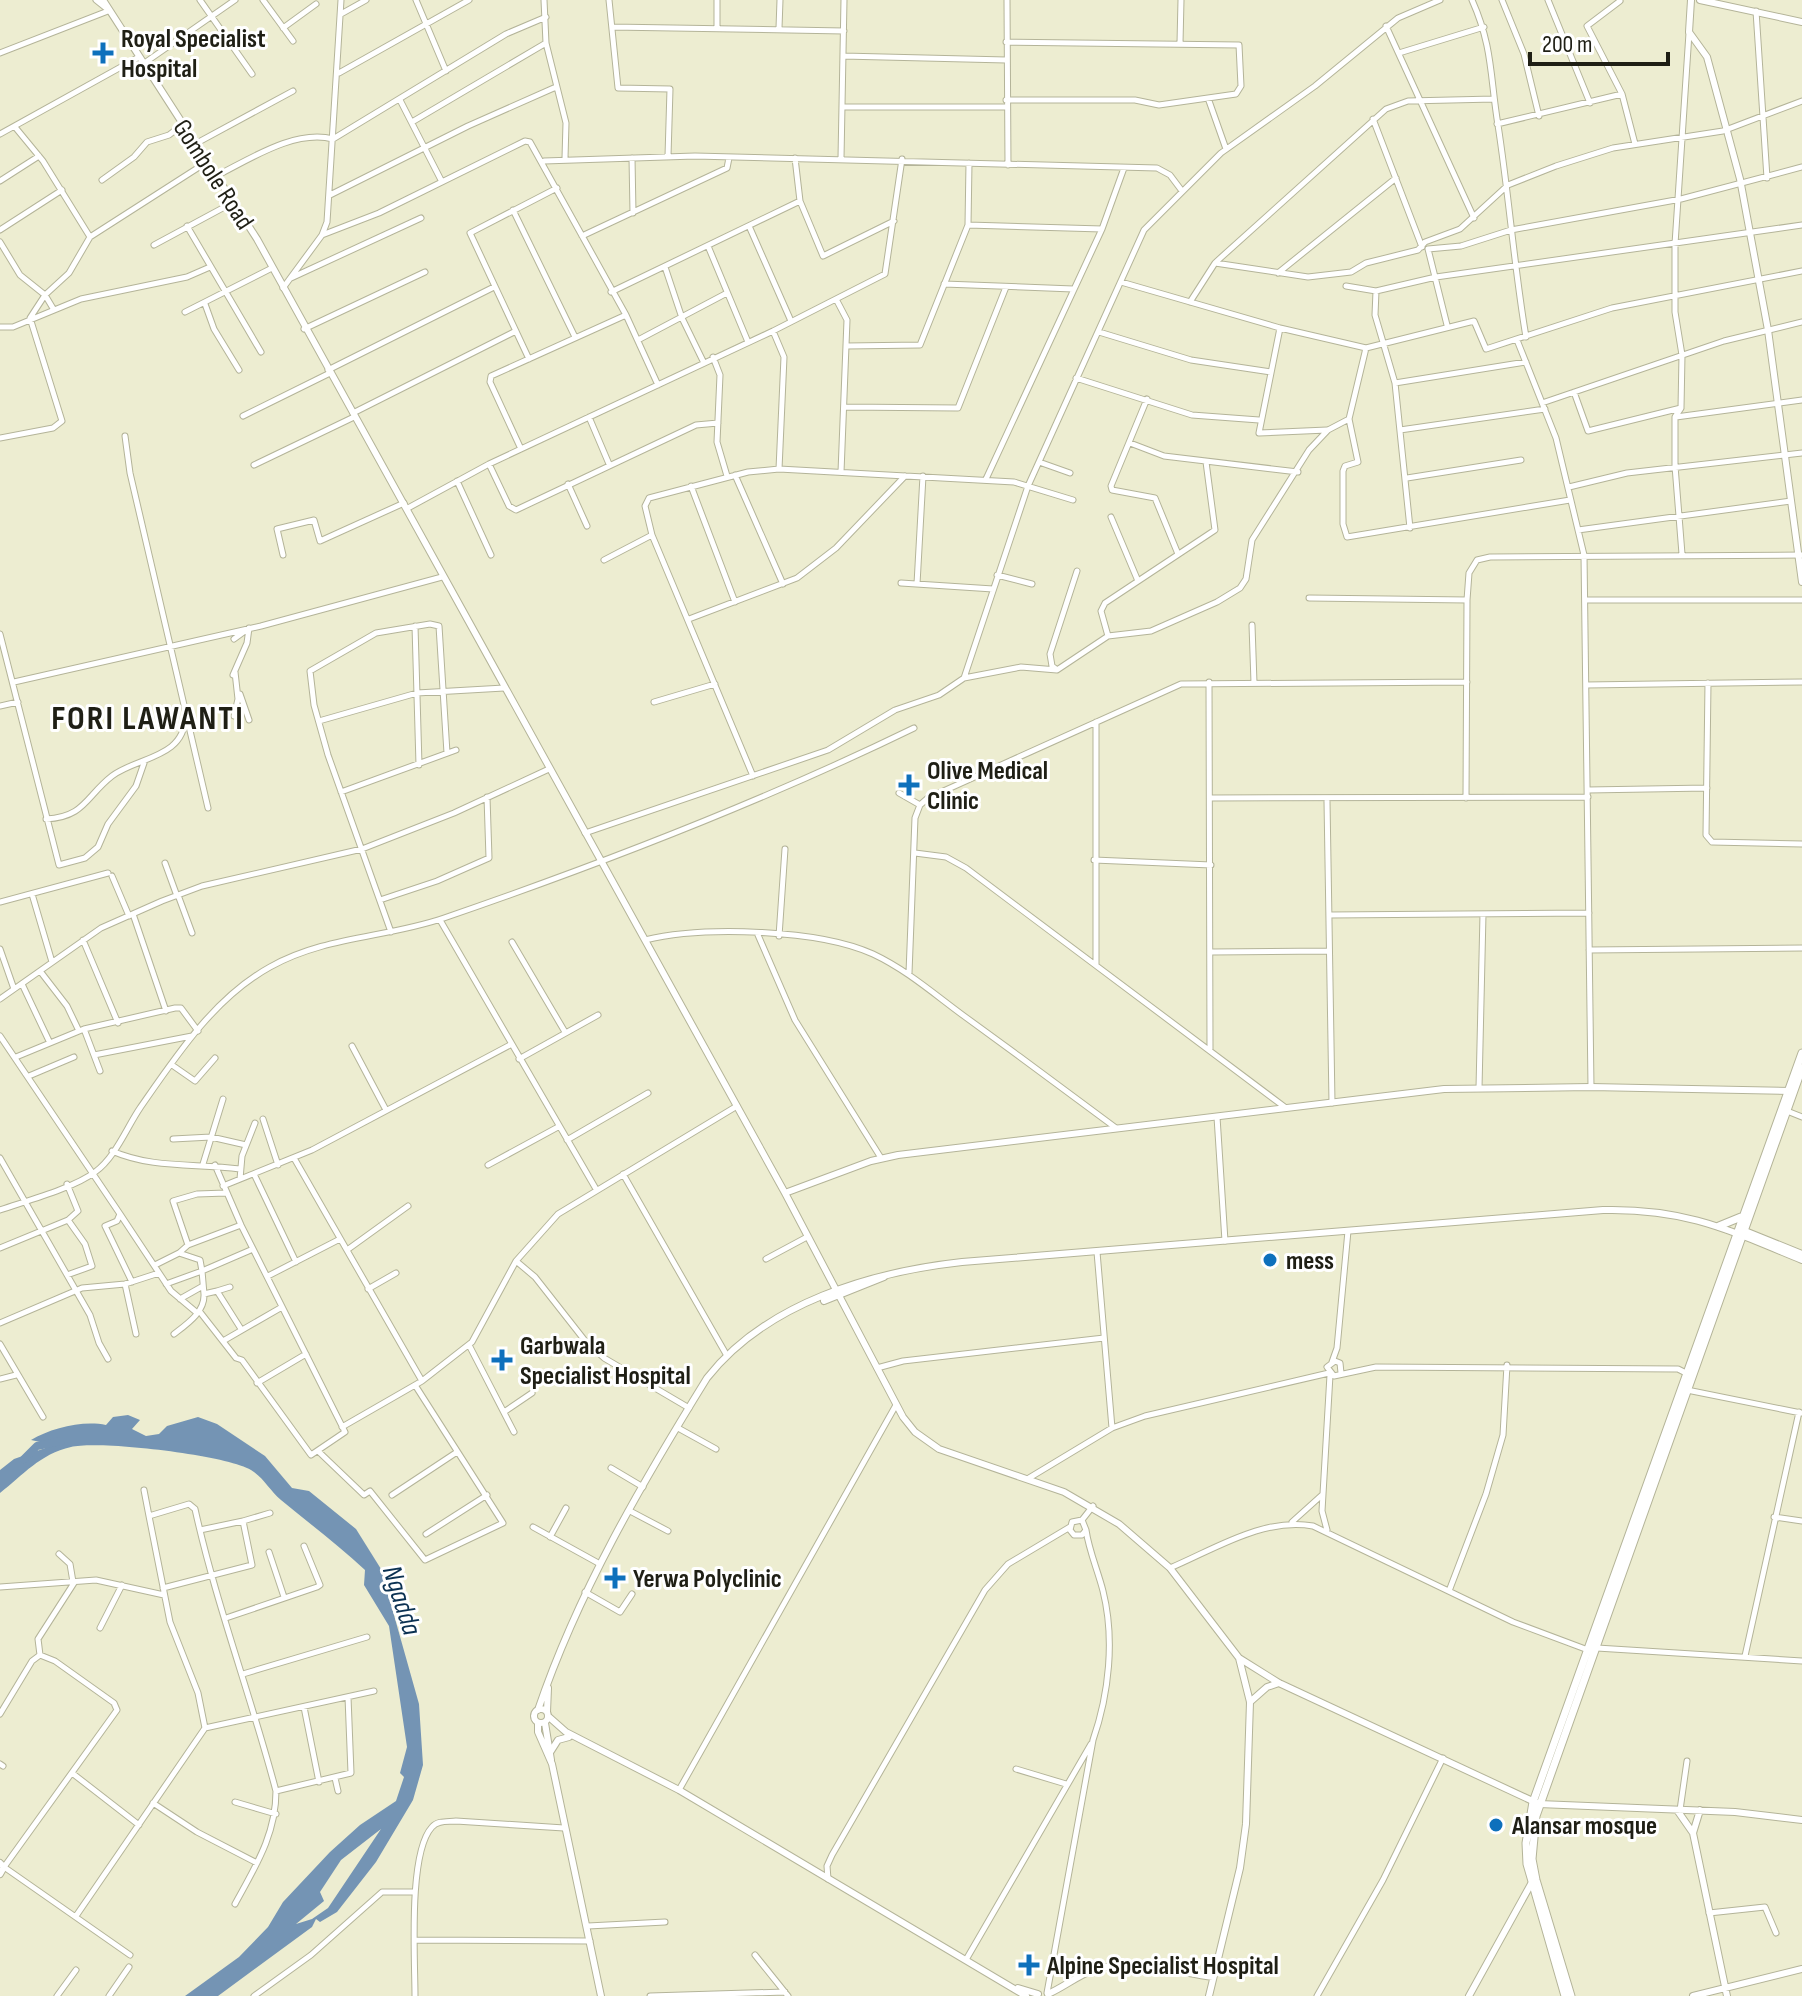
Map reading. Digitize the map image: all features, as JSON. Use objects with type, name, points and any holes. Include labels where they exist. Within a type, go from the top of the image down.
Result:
[{"type":"main road","points":[[1568,1996],[1532,1859],[1536,1803],[1597,1648],[1687,1390],[1741,1217],[1802,1053]]},
{"type":"main road","points":[[1568,1996],[1531,1884],[1526,1843],[1536,1803],[1739,1231],[1787,1111],[1790,1091],[1802,1068]]},
{"type":"main road","points":[[1719,1226],[1741,1217]]},
{"type":"street","points":[[0,53],[108,10],[96,0]]},
{"type":"street","name":"Gombole Road","points":[[103,0],[272,268],[785,1193],[896,1405],[915,1432],[929,1443],[1029,1478],[1093,1506],[1132,1533],[1170,1568],[1239,1658]]},
{"type":"street","points":[[200,0],[252,74]]},
{"type":"street","points":[[0,134],[141,61],[235,0]]},
{"type":"street","points":[[263,0],[293,41]]},
{"type":"street","points":[[282,289],[322,235],[330,195],[341,0]]},
{"type":"street","points":[[341,14],[366,0]]},
{"type":"street","points":[[416,0],[446,71]]},
{"type":"street","points":[[339,73],[469,0]]},
{"type":"street","points":[[544,0],[546,43],[566,123],[565,158]]},
{"type":"street","points":[[609,0],[618,88],[670,89],[668,156]]},
{"type":"street","points":[[717,0],[717,27]]},
{"type":"street","points":[[779,28],[780,0]]},
{"type":"street","points":[[841,158],[844,0]]},
{"type":"street","points":[[1007,0],[1008,165]]},
{"type":"street","points":[[1180,43],[1181,0]]},
{"type":"street","points":[[964,678],[1028,486],[1144,230],[1226,149],[1315,86],[1386,26],[1440,0]]},
{"type":"street","points":[[1472,0],[1492,57],[1497,124],[1508,185],[1514,265],[1526,337]]},
{"type":"street","points":[[1502,0],[1524,54],[1539,116]]},
{"type":"street","points":[[1548,0],[1590,103]]},
{"type":"street","points":[[1621,0],[1588,22],[1589,30],[1622,94],[1635,145]]},
{"type":"street","points":[[1682,554],[1675,466],[1675,417],[1681,408],[1682,355],[1675,295],[1675,244],[1681,199],[1691,0]]},
{"type":"street","points":[[1700,0],[1802,22]]},
{"type":"street","points":[[283,28],[316,4]]},
{"type":"street","points":[[1756,10],[1767,178]]},
{"type":"street","points":[[216,176],[297,139],[321,136],[333,139],[506,34],[546,17]]},
{"type":"street","points":[[1386,26],[1474,218]]},
{"type":"street","points":[[612,27],[844,31]]},
{"type":"street","points":[[1399,53],[1484,27]]},
{"type":"street","points":[[1689,32],[1707,57],[1741,184],[1756,281],[1768,330],[1802,582]]},
{"type":"street","points":[[843,107],[1135,100],[1159,105],[1239,92],[1239,45],[1006,42]]},
{"type":"street","points":[[412,122],[546,43]]},
{"type":"street","points":[[843,56],[1006,60]]},
{"type":"street","points":[[330,195],[556,87]]},
{"type":"street","points":[[195,144],[293,91]]},
{"type":"street","points":[[1497,124],[1622,94]]},
{"type":"street","points":[[1208,98],[1226,149]]},
{"type":"street","points":[[1190,302],[1215,263],[1373,119],[1396,104],[1494,99]]},
{"type":"street","points":[[400,100],[442,182]]},
{"type":"street","points":[[1215,263],[1278,273],[1335,276],[1366,263],[1425,246],[1460,229],[1508,185],[1588,155],[1635,145],[1682,140],[1762,117],[1802,101]]},
{"type":"street","points":[[1373,119],[1425,246],[1447,325]]},
{"type":"street","points":[[102,180],[134,157],[147,142],[182,125]]},
{"type":"street","points":[[15,127],[39,156],[90,237]]},
{"type":"street","points":[[322,235],[525,141],[544,161],[611,292],[626,315],[658,385]]},
{"type":"street","points":[[0,181],[39,156]]},
{"type":"street","points":[[544,161],[668,156],[902,159],[1157,168],[1170,175],[1182,191]]},
{"type":"street","points":[[632,158],[633,213]]},
{"type":"street","points":[[582,236],[727,168],[729,158]]},
{"type":"street","points":[[795,158],[800,201],[823,256],[895,220]]},
{"type":"street","points":[[283,555],[277,529],[314,520],[320,541],[406,506],[703,361],[773,331],[885,274],[902,159]]},
{"type":"street","points":[[30,318],[45,295],[66,276],[90,237],[207,162]]},
{"type":"street","points":[[847,346],[920,345],[968,225],[969,163]]},
{"type":"street","points":[[1425,246],[1432,251],[1475,243],[1511,230],[1681,199],[1802,167]]},
{"type":"street","points":[[986,479],[1102,229],[1124,168]]},
{"type":"street","points":[[1278,273],[1396,178]]},
{"type":"street","points":[[529,359],[470,233],[557,188]]},
{"type":"street","points":[[0,230],[62,190]]},
{"type":"street","points":[[611,292],[800,201]]},
{"type":"street","points":[[154,245],[232,203]]},
{"type":"street","points":[[513,210],[575,337]]},
{"type":"street","points":[[288,279],[421,218]]},
{"type":"street","points":[[968,225],[1102,229]]},
{"type":"street","points":[[1346,286],[1376,291],[1436,277],[1802,225]]},
{"type":"street","points":[[187,226],[261,352]]},
{"type":"street","points":[[749,226],[791,321]]},
{"type":"street","points":[[0,242],[20,275],[45,295],[54,310]]},
{"type":"street","points":[[708,246],[748,342]]},
{"type":"street","points":[[0,327],[13,327],[81,299],[187,277],[210,267]]},
{"type":"street","points":[[665,267],[682,318],[703,361]]},
{"type":"street","points":[[185,312],[272,268]]},
{"type":"street","points":[[1121,282],[1280,328],[1366,348],[1447,325],[1474,321],[1486,349],[1579,317],[1802,271]]},
{"type":"street","points":[[304,329],[425,272]]},
{"type":"street","points":[[944,284],[1073,289]]},
{"type":"street","points":[[243,416],[494,287]]},
{"type":"street","points":[[844,407],[958,408],[1006,287]]},
{"type":"street","points":[[1376,291],[1375,315],[1386,343],[1395,383],[1410,528]]},
{"type":"street","points":[[638,340],[727,293]]},
{"type":"street","points":[[836,299],[847,320],[841,472]]},
{"type":"street","points":[[205,304],[214,329],[239,370]]},
{"type":"street","points":[[521,449],[490,382],[491,376],[626,315]]},
{"type":"street","points":[[0,438],[53,428],[62,421],[30,318]]},
{"type":"street","points":[[1400,430],[1543,406],[1574,392],[1682,355],[1802,322]]},
{"type":"street","points":[[1280,328],[1259,420],[1259,433],[1328,430]]},
{"type":"street","points":[[254,465],[516,331]]},
{"type":"street","points":[[773,331],[784,357],[779,469]]},
{"type":"street","points":[[1099,332],[1191,360],[1271,372]]},
{"type":"street","points":[[1517,340],[1543,406],[1569,487],[1584,555],[1591,1087]]},
{"type":"street","points":[[1366,348],[1349,419],[1358,462],[1345,466],[1343,471],[1343,532],[1347,537],[1570,500]]},
{"type":"street","points":[[713,357],[720,375],[717,442],[727,476]]},
{"type":"street","points":[[1395,383],[1526,362]]},
{"type":"street","points":[[1076,378],[1192,415],[1259,420]]},
{"type":"street","points":[[1574,392],[1588,431],[1681,408]]},
{"type":"street","points":[[1147,399],[1112,490],[1155,498],[1178,554]]},
{"type":"street","points":[[1675,417],[1802,400]]},
{"type":"street","points":[[589,417],[609,464]]},
{"type":"street","points":[[584,833],[840,745],[895,710],[939,695],[964,678],[1021,667],[1057,670],[1108,636],[1151,631],[1186,618],[1240,588],[1249,569],[1252,540],[1298,472],[1309,450],[1328,430],[1349,419]]},
{"type":"street","points":[[489,464],[511,509],[696,425],[718,423]]},
{"type":"street","points":[[125,436],[130,473],[208,808]]},
{"type":"street","points":[[1130,443],[1164,456],[1298,472]]},
{"type":"street","points":[[1569,487],[1600,478],[1675,466],[1802,453]]},
{"type":"street","points":[[1407,478],[1521,460]]},
{"type":"street","points":[[1039,462],[1070,473]]},
{"type":"street","points":[[1108,636],[1102,606],[1216,527],[1206,462]]},
{"type":"street","points":[[753,776],[652,535],[646,501],[727,476],[779,469],[986,479],[1028,486],[1073,500]]},
{"type":"street","points":[[735,475],[783,584]]},
{"type":"street","points":[[689,619],[797,578],[836,548],[906,475]]},
{"type":"street","points":[[917,584],[923,476]]},
{"type":"street","points":[[457,481],[491,555]]},
{"type":"street","points":[[568,484],[587,526]]},
{"type":"street","points":[[691,486],[735,602]]},
{"type":"street","points":[[1578,530],[1616,522],[1792,501]]},
{"type":"street","points":[[1111,517],[1138,581]]},
{"type":"street","points":[[604,560],[652,535]]},
{"type":"street","points":[[1466,798],[1467,600],[1469,573],[1477,560],[1584,555],[1800,555]]},
{"type":"street","points":[[1057,670],[1052,666],[1050,654],[1077,571]]},
{"type":"street","points":[[997,575],[1032,584]]},
{"type":"street","points":[[14,682],[249,628],[442,577]]},
{"type":"street","points":[[901,583],[993,589]]},
{"type":"street","points":[[1309,598],[1467,600]]},
{"type":"street","points":[[1585,600],[1802,600]]},
{"type":"street","points":[[1252,625],[1254,683]]},
{"type":"street","points":[[415,626],[419,765]]},
{"type":"street","points":[[391,932],[341,793],[319,721],[309,676],[314,666],[376,633],[415,626],[439,626],[447,753]]},
{"type":"street","points":[[234,639],[249,628]]},
{"type":"street","points":[[249,628],[247,643],[234,673],[249,720]]},
{"type":"street","points":[[0,634],[59,865],[85,858],[104,839],[108,824],[136,786],[144,763]]},
{"type":"street","points":[[1209,682],[1210,1049]]},
{"type":"street","points":[[909,973],[915,818],[920,805],[1181,684],[1467,682]]},
{"type":"street","points":[[1586,685],[1802,682]]},
{"type":"street","points":[[1708,683],[1706,835],[1712,842],[1802,844]]},
{"type":"street","points":[[654,702],[715,684]]},
{"type":"street","points":[[234,716],[237,686]]},
{"type":"street","points":[[319,721],[417,693],[444,689],[504,688]]},
{"type":"street","points":[[0,706],[18,702]]},
{"type":"street","points":[[46,819],[63,818],[86,806],[113,775],[144,763],[177,742],[185,727],[184,704]]},
{"type":"street","points":[[1096,721],[1096,965]]},
{"type":"street","points":[[0,1210],[96,1172],[195,1033],[227,997],[274,965],[342,939],[391,932],[440,920],[600,861],[818,775],[914,728]]},
{"type":"street","points":[[341,793],[456,750]]},
{"type":"street","points":[[0,999],[83,940],[178,895],[202,886],[362,849],[549,769]]},
{"type":"street","points":[[1210,798],[1466,798],[1707,788]]},
{"type":"street","points":[[899,793],[920,805]]},
{"type":"street","points":[[380,900],[437,881],[489,858],[487,797]]},
{"type":"street","points":[[1327,800],[1332,1103]]},
{"type":"street","points":[[779,936],[785,849]]},
{"type":"street","points":[[915,853],[946,857],[966,868],[1287,1109]]},
{"type":"street","points":[[1094,860],[1211,865]]},
{"type":"street","points":[[165,863],[192,933]]},
{"type":"street","points":[[0,902],[110,874],[131,915],[166,1011]]},
{"type":"street","points":[[32,894],[52,962]]},
{"type":"street","points":[[1329,915],[1589,913]]},
{"type":"street","points":[[1479,1088],[1483,914]]},
{"type":"street","points":[[440,920],[596,1189]]},
{"type":"street","points":[[645,940],[679,932],[779,936],[827,941],[870,953],[909,973],[1117,1129]]},
{"type":"street","points":[[758,935],[795,1020],[881,1158]]},
{"type":"street","points":[[83,940],[118,1023]]},
{"type":"street","points":[[512,942],[565,1032]]},
{"type":"street","points":[[1589,950],[1802,948]]},
{"type":"street","points":[[0,949],[14,989]]},
{"type":"street","points":[[1212,952],[1328,951]]},
{"type":"street","points":[[40,971],[82,1030],[100,1071]]},
{"type":"street","points":[[22,984],[49,1041]]},
{"type":"street","points":[[16,1057],[82,1030],[181,1008],[195,1033]]},
{"type":"street","points":[[519,1059],[598,1015]]},
{"type":"street","points":[[94,1055],[195,1033]]},
{"type":"street","points":[[0,1036],[96,1172],[166,1284],[180,1299],[200,1312],[308,1454],[318,1451],[345,1432],[241,1225],[215,1165]]},
{"type":"street","points":[[188,1245],[173,1201],[224,1190],[240,1179],[294,1158],[510,1045]]},
{"type":"street","points":[[352,1046],[386,1110]]},
{"type":"street","points":[[29,1076],[74,1057]]},
{"type":"street","points":[[172,1065],[195,1081],[215,1058]]},
{"type":"street","points":[[785,1193],[881,1158],[1479,1088],[1790,1091]]},
{"type":"street","points":[[567,1140],[648,1093]]},
{"type":"street","points":[[203,1164],[223,1099]]},
{"type":"street","points":[[342,1427],[422,1381],[469,1345],[516,1261],[558,1214],[737,1106]]},
{"type":"street","points":[[1787,1111],[1802,1117]]},
{"type":"street","points":[[1217,1117],[1225,1241]]},
{"type":"street","points":[[263,1119],[278,1165]]},
{"type":"street","points":[[240,1179],[246,1145],[255,1123]]},
{"type":"street","points":[[488,1165],[558,1127]]},
{"type":"street","points":[[173,1139],[211,1137],[246,1145]]},
{"type":"street","points":[[112,1151],[158,1165],[203,1164],[240,1169]]},
{"type":"street","points":[[0,1158],[67,1275],[108,1359]]},
{"type":"street","points":[[294,1158],[422,1381]]},
{"type":"street","points":[[254,1174],[296,1262]]},
{"type":"street","points":[[623,1174],[726,1354]]},
{"type":"street","points":[[0,1248],[68,1220],[78,1211],[67,1184]]},
{"type":"street","points":[[347,1250],[408,1206]]},
{"type":"street","points":[[1026,1996],[967,1958],[679,1790],[573,1737],[545,1719],[533,1716],[585,1592],[689,1408],[726,1354],[768,1322],[887,1275],[939,1265],[1633,1210],[1683,1215],[1802,1254]]},
{"type":"street","points":[[120,1214],[117,1221],[105,1226],[128,1283],[136,1334]]},
{"type":"street","points":[[67,1275],[92,1266],[81,1237],[68,1220]]},
{"type":"street","points":[[155,1265],[188,1245],[241,1225]]},
{"type":"street","points":[[1327,1531],[1323,1494],[1332,1391],[1330,1369],[1337,1348],[1348,1231]]},
{"type":"street","points":[[1739,1231],[1802,1260]]},
{"type":"street","points":[[766,1259],[807,1237]]},
{"type":"street","points":[[268,1276],[340,1239]]},
{"type":"street","points":[[166,1284],[253,1249]]},
{"type":"street","points":[[1097,1252],[1112,1428]]},
{"type":"street","points":[[174,1334],[194,1318],[204,1304],[200,1260],[179,1253]]},
{"type":"street","points":[[516,1261],[535,1277],[595,1350],[689,1408]]},
{"type":"street","points":[[0,1323],[75,1291],[128,1283],[159,1273]]},
{"type":"street","points":[[368,1289],[396,1273]]},
{"type":"street","points":[[180,1299],[203,1286]]},
{"type":"street","points":[[204,1294],[230,1287]]},
{"type":"street","points":[[217,1291],[241,1329]]},
{"type":"street","points":[[223,1341],[282,1307]]},
{"type":"street","points":[[877,1368],[903,1361],[1104,1338]]},
{"type":"street","points":[[469,1345],[514,1432]]},
{"type":"street","points":[[1332,1391],[1340,1369],[1337,1348]]},
{"type":"street","points":[[1,1349],[43,1417]]},
{"type":"street","points":[[257,1383],[306,1354]]},
{"type":"street","points":[[1029,1478],[1112,1428],[1145,1416],[1330,1369],[1507,1365],[1678,1369],[1688,1374]]},
{"type":"street","points":[[1449,1591],[1486,1494],[1503,1435],[1507,1365]]},
{"type":"street","points":[[1330,1369],[1340,1369]]},
{"type":"street","points":[[0,1379],[16,1375]]},
{"type":"street","points":[[318,1451],[364,1495],[370,1491],[425,1560],[503,1523],[415,1385]]},
{"type":"street","points":[[1687,1390],[1801,1413],[1774,1517],[1745,1656]]},
{"type":"street","points":[[504,1412],[532,1393]]},
{"type":"street","points":[[679,1790],[896,1405]]},
{"type":"street","points":[[678,1428],[716,1449]]},
{"type":"street","points":[[392,1495],[457,1452]]},
{"type":"street","points":[[611,1468],[644,1487]]},
{"type":"street","points":[[144,1490],[170,1622],[198,1693],[205,1728]]},
{"type":"street","points":[[1292,1522],[1323,1494]]},
{"type":"street","points":[[426,1534],[487,1495]]},
{"type":"street","points":[[149,1516],[193,1505],[211,1577],[226,1618],[276,1791],[276,1814],[269,1839],[235,1904]]},
{"type":"street","points":[[1082,1520],[1093,1506]]},
{"type":"street","points":[[550,1537],[566,1508]]},
{"type":"street","points":[[630,1511],[668,1531]]},
{"type":"street","points":[[200,1530],[270,1513]]},
{"type":"street","points":[[1774,1517],[1802,1521]]},
{"type":"street","points":[[816,1872],[827,1866],[976,1603],[1008,1564],[1070,1527],[1074,1520],[1082,1520]]},
{"type":"street","points":[[1044,1994],[1093,1740],[1104,1707],[1109,1643],[1104,1593],[1082,1520]]},
{"type":"street","points":[[0,1587],[96,1580],[164,1591],[252,1565],[243,1521]]},
{"type":"street","points":[[1170,1568],[1269,1526],[1292,1522],[1327,1531],[1513,1622],[1588,1650]]},
{"type":"street","points":[[533,1527],[600,1564]]},
{"type":"street","points":[[1070,1527],[1088,1546]]},
{"type":"street","points":[[1054,1536],[1076,1535],[1086,1530]]},
{"type":"street","points":[[226,1618],[320,1585],[304,1546]]},
{"type":"street","points":[[269,1552],[284,1597]]},
{"type":"street","points":[[40,1655],[38,1639],[74,1582],[70,1564],[59,1554]]},
{"type":"street","points":[[100,1628],[122,1585]]},
{"type":"street","points":[[585,1592],[620,1612],[632,1594]]},
{"type":"street","points":[[243,1674],[367,1637]]},
{"type":"street","points":[[1597,1648],[1802,1661]]},
{"type":"street","points":[[0,1714],[32,1661],[40,1655]]},
{"type":"street","points":[[0,1874],[2,1865],[117,1710],[114,1703],[55,1661],[40,1655]]},
{"type":"street","points":[[1239,1658],[1279,1683],[1536,1803],[1700,1810],[1802,1820]]},
{"type":"street","points":[[1209,1996],[1243,1848],[1250,1702],[1239,1658]]},
{"type":"street","points":[[548,1679],[545,1719],[552,1764],[601,1996]]},
{"type":"street","points":[[1250,1702],[1267,1687],[1279,1683]]},
{"type":"street","points":[[76,1916],[205,1728],[374,1691]]},
{"type":"street","points":[[276,1791],[335,1778],[351,1771],[348,1697]]},
{"type":"street","points":[[304,1707],[319,1782]]},
{"type":"street","points":[[538,1710],[545,1719]]},
{"type":"street","points":[[545,1719],[538,1732],[552,1764]]},
{"type":"street","points":[[551,1751],[558,1740],[573,1737]]},
{"type":"street","points":[[967,1958],[1093,1740]]},
{"type":"street","points":[[1317,1996],[1383,1880],[1443,1758]]},
{"type":"street","points":[[1687,1761],[1679,1810],[1693,1833],[1726,1992]]},
{"type":"street","points":[[1016,1769],[1066,1784]]},
{"type":"street","points":[[72,1773],[139,1825]]},
{"type":"street","points":[[335,1778],[338,1791]]},
{"type":"street","points":[[235,1802],[276,1814]]},
{"type":"street","points":[[153,1803],[197,1832],[257,1863]]},
{"type":"street","points":[[1693,1833],[1700,1810]]},
{"type":"street","points":[[415,1996],[415,1892],[422,1848],[435,1824],[456,1821],[564,1828]]},
{"type":"street","points":[[2,1865],[130,1955]]},
{"type":"street","points":[[827,1866],[828,1879]]},
{"type":"street","points":[[1469,1996],[1531,1884]]},
{"type":"street","points":[[254,1996],[311,1955],[382,1892],[415,1892]]},
{"type":"street","points":[[1709,1913],[1765,1907],[1776,1933]]},
{"type":"street","points":[[588,1926],[665,1922]]},
{"type":"street","points":[[415,1940],[590,1941]]},
{"type":"street","points":[[755,1955],[786,1994]]},
{"type":"street","points":[[1011,1985],[1044,1994],[1062,1988],[1082,1975],[1109,1966],[1133,1966],[1213,1977]]},
{"type":"street","points":[[109,1996],[129,1967]]},
{"type":"street","points":[[1693,1996],[1726,1992],[1802,1969]]},
{"type":"street","points":[[57,1996],[76,1970]]},
{"type":"street","points":[[1057,1996],[1062,1988]]},
{"type":"street","points":[[650,1996],[786,1994]]},
{"type":"water","points":[[128,1415],[140,1420],[132,1429],[146,1436],[159,1434],[167,1426],[198,1417],[217,1424],[265,1456],[292,1488],[309,1491],[356,1529],[381,1569],[419,1704],[423,1765],[413,1800],[376,1862],[337,1912],[320,1922],[316,1919],[312,1927],[218,1996],[185,1996],[239,1957],[268,1927],[283,1902],[330,1852],[360,1825],[396,1801],[404,1777],[400,1773],[407,1747],[389,1626],[364,1585],[365,1570],[281,1500],[256,1473],[238,1464],[191,1454],[86,1445],[60,1450],[41,1460],[0,1493],[0,1470],[14,1459],[54,1445],[31,1440],[67,1426],[106,1425],[113,1417]],"holes":[[[381,1829],[328,1908],[312,1919],[296,1924],[324,1901],[320,1892],[341,1860]]]},
{"type":"waterway","name":"Ngadda","points":[[24,1459],[37,1446],[61,1441]]},
{"type":"place","name":"Royal Specialist Hospital","points":[[103,53]]},
{"type":"place","name":"Olive Medical Clinic","points":[[909,785]]},
{"type":"place","name":"mess","points":[[1270,1260]]},
{"type":"place","name":"Garbwala Specialist Hospital","points":[[502,1360]]},
{"type":"place","name":"Yerwa Polyclinic","points":[[615,1578]]},
{"type":"place","name":"Alansar mosque","points":[[1496,1825]]},
{"type":"place","name":"Alpine Specialist Hospital","points":[[1029,1965]]},
{"type":"district","name":"FORI LAWANTI","points":[[148,717]]}]
